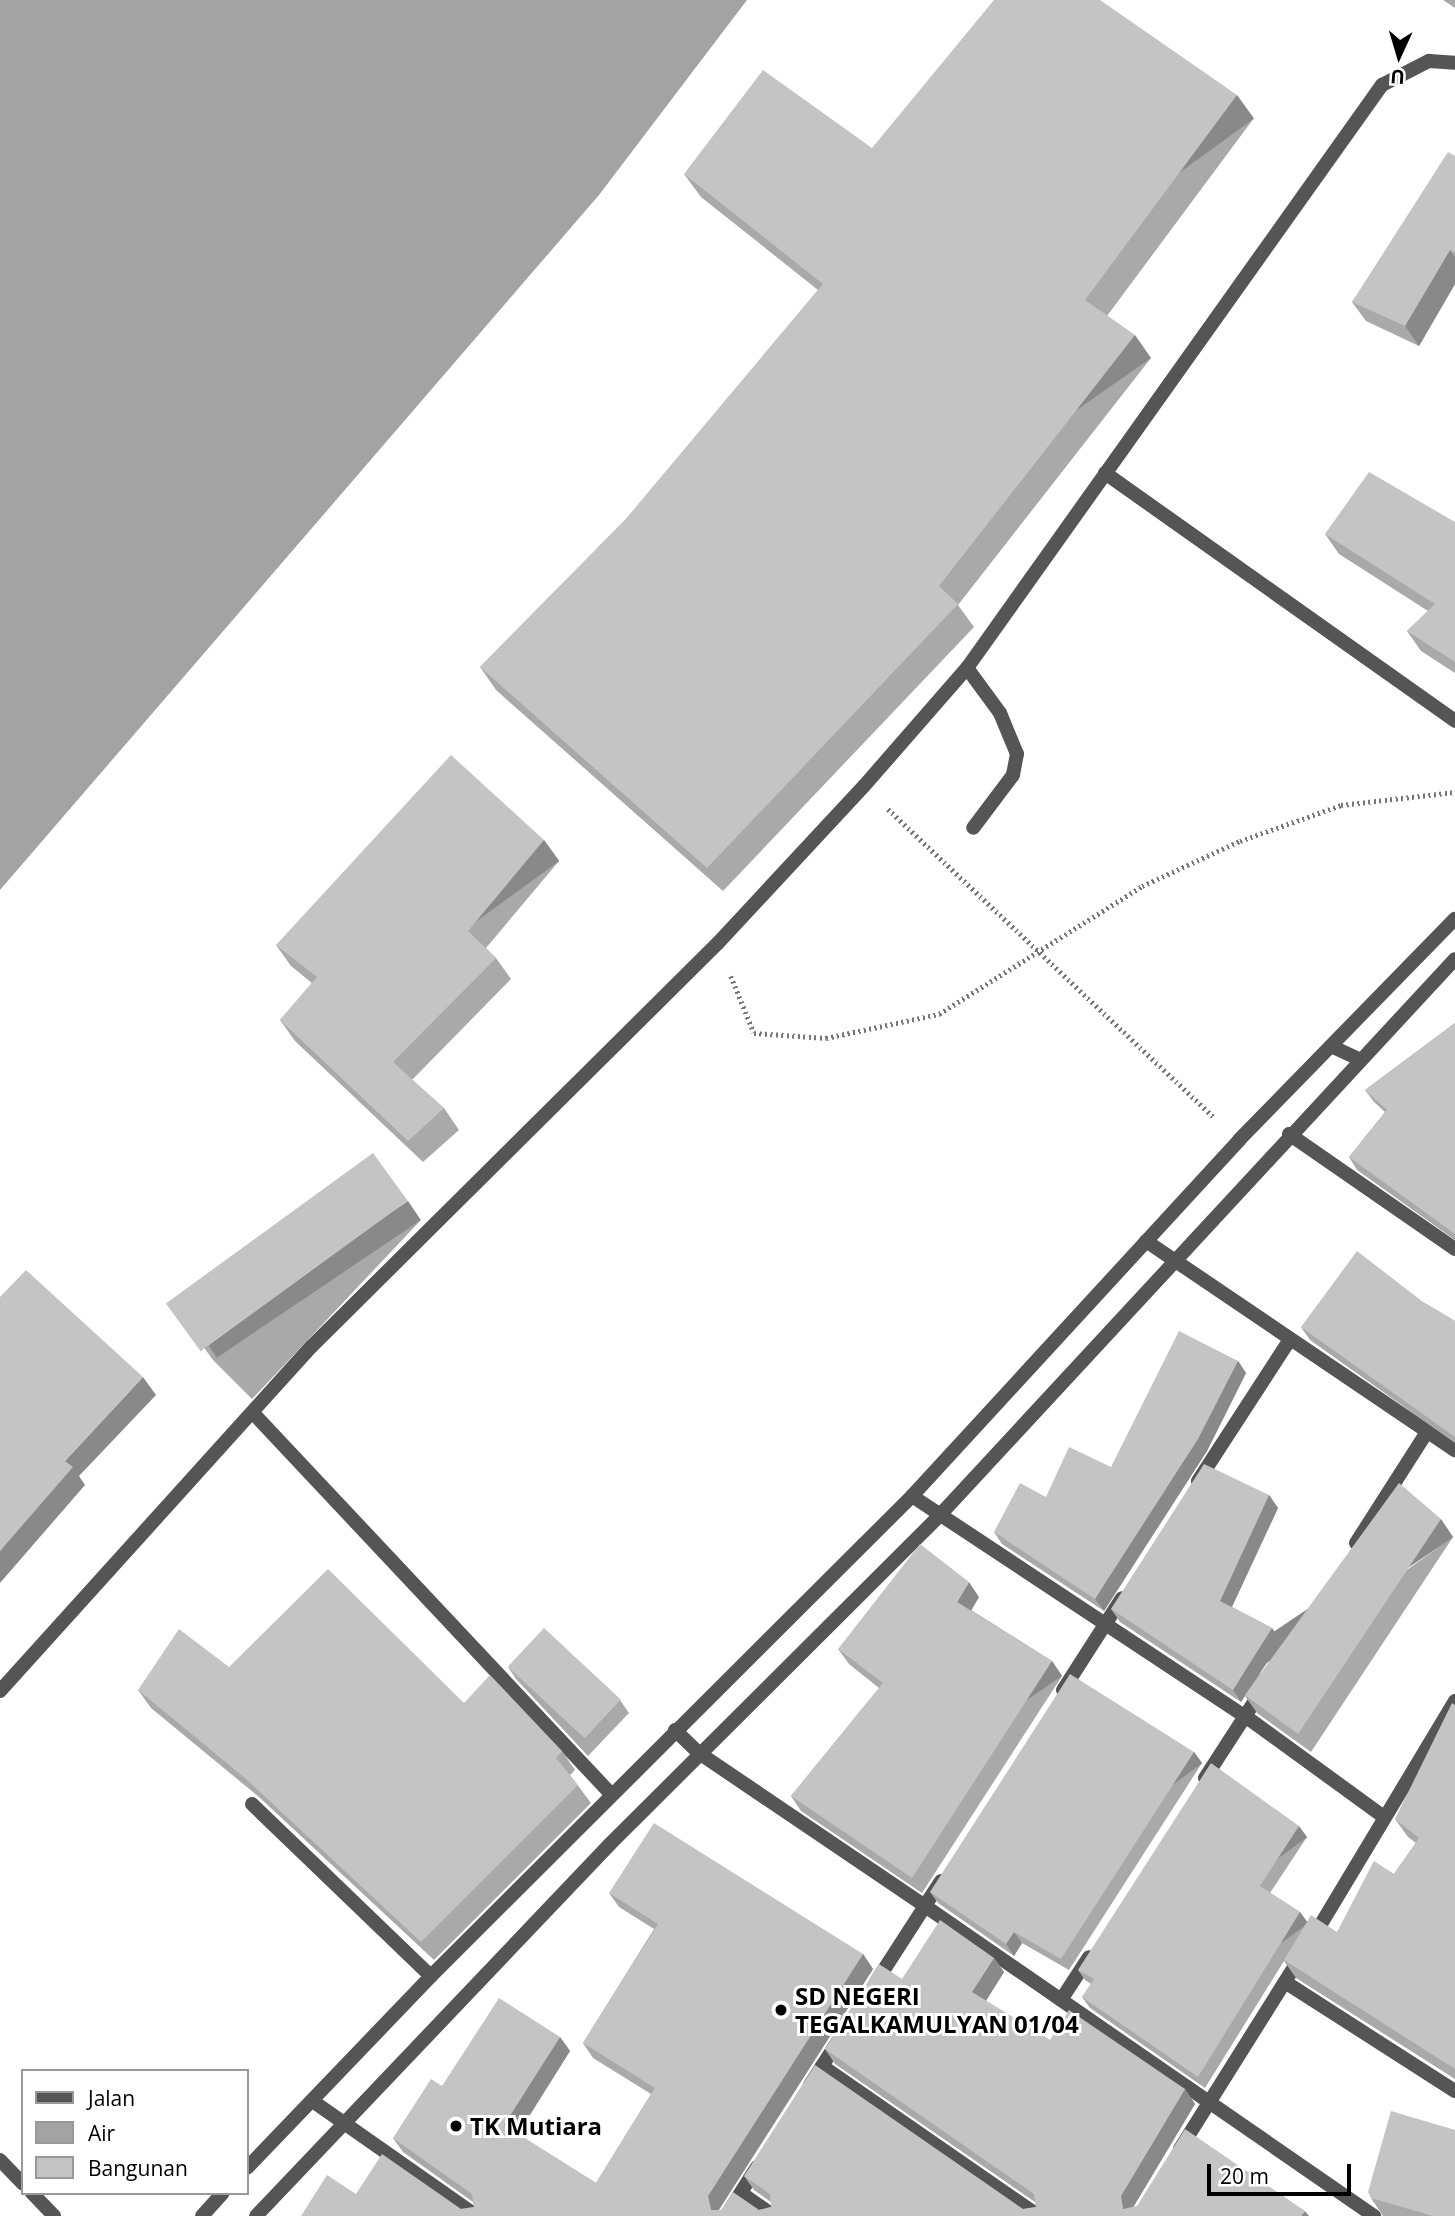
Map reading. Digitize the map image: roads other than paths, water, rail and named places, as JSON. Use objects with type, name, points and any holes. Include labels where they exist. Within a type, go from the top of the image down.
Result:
[{"type":"street","points":[[0,1691],[254,1414],[312,1346],[718,943],[864,786],[967,668],[1381,85],[1429,61],[1455,63]]},
{"type":"street","points":[[1105,473],[1455,721]]},
{"type":"street","points":[[967,668],[999,713],[1017,754],[1013,775],[973,828]]},
{"type":"street","points":[[248,2167],[611,1794],[912,1496],[1238,1140],[1455,919]]},
{"type":"street","points":[[256,2216],[699,1754],[939,1516],[1173,1264],[1289,1133],[1455,959]]},
{"type":"street","points":[[1332,1047],[1359,1059]]},
{"type":"street","points":[[1289,1133],[1455,1249]]},
{"type":"street","points":[[1146,1241],[1173,1264],[1455,1450]]},
{"type":"street","points":[[1186,1500],[1289,1341]]},
{"type":"street","points":[[254,1414],[611,1794]]},
{"type":"street","points":[[1347,1557],[1427,1432]]},
{"type":"street","points":[[912,1496],[1245,1716],[1384,1817]]},
{"type":"street","points":[[1052,1707],[1134,1580]]},
{"type":"street","points":[[1194,1795],[1274,1670]]},
{"type":"street","points":[[1174,2159],[1455,1701]]},
{"type":"street","points":[[675,1730],[699,1754],[925,1906],[1374,2216]]},
{"type":"street","points":[[252,1804],[431,1976]]},
{"type":"street","points":[[866,1998],[947,1871]]},
{"type":"street","points":[[1061,2000],[1098,1943]]},
{"type":"street","points":[[1285,1982],[1455,2091]]},
{"type":"street","points":[[800,2101],[844,2032]]},
{"type":"street","points":[[822,2066],[1039,2216]]},
{"type":"street","points":[[314,2102],[342,2126],[477,2216]]},
{"type":"street","points":[[726,2216],[771,2147]]},
{"type":"street","points":[[0,2160],[21,2182]]},
{"type":"street","points":[[741,2193],[774,2216]]},
{"type":"street","points":[[34,2195],[54,2216]]},
{"type":"street","points":[[202,2216],[221,2195]]},
{"type":"water","points":[[0,0],[747,0],[599,195],[0,890]]},
{"type":"place","name":"SD NEGERI TEGALKAMULYAN 01/04","points":[[781,2010]]},
{"type":"place","name":"TK Mutiara","points":[[456,2126]]}]
